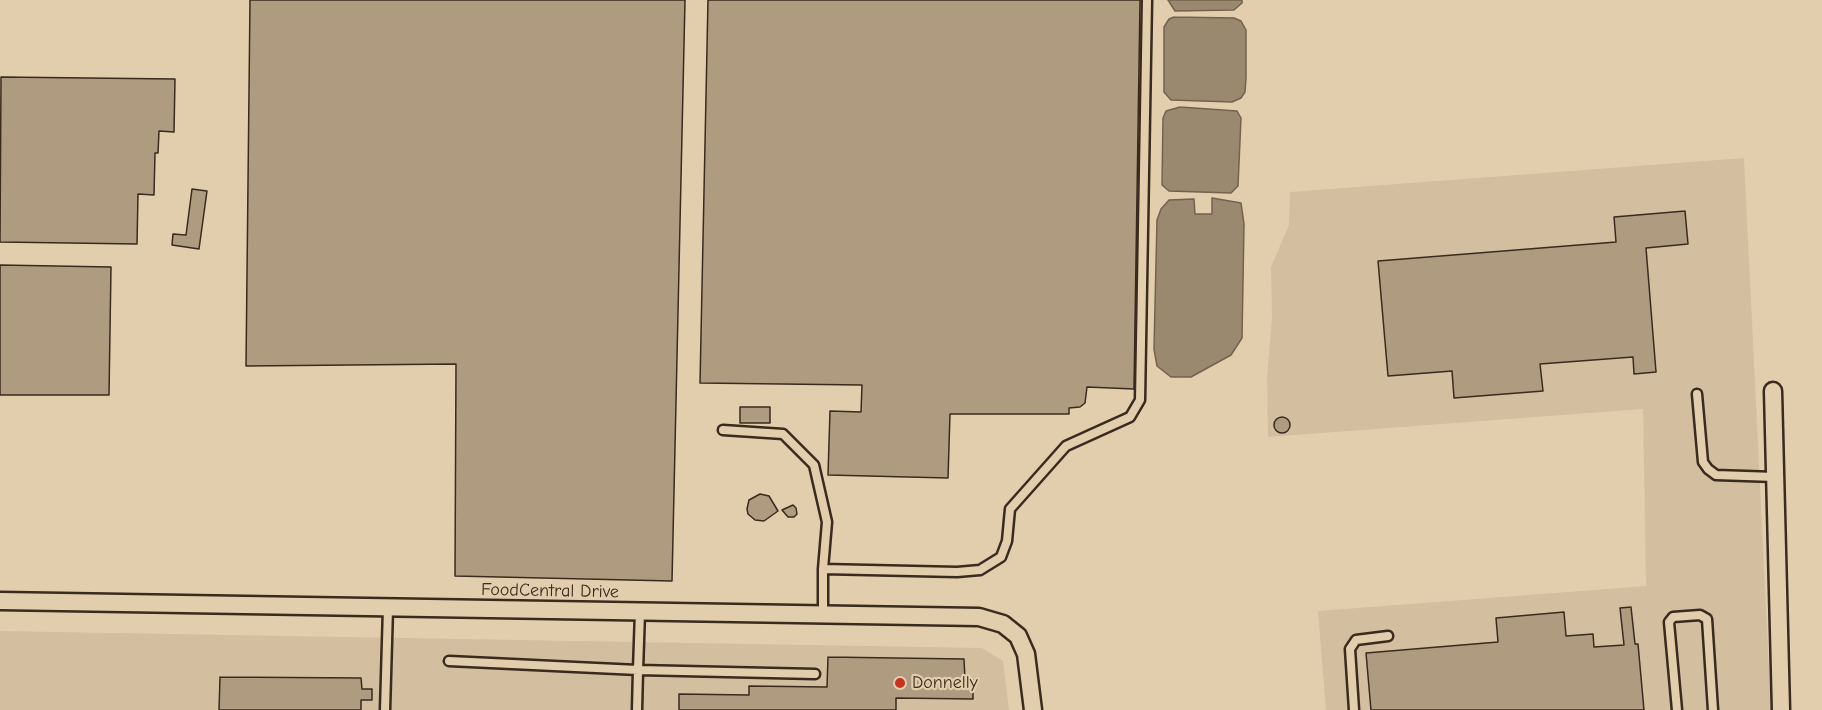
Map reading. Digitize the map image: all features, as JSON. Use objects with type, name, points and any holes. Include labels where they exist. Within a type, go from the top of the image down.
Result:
[{"type":"street","points":[[1773,391],[1781,710]]},
{"type":"street","name":"FoodCentral Drive","points":[[0,601],[979,617],[1003,624],[1017,636],[1026,654],[1033,710]]},
{"type":"lane","points":[[823,569],[957,572],[980,570],[1001,558],[1007,541],[1011,509],[1066,446],[1130,417],[1140,400],[1147,0]]},
{"type":"lane","points":[[1697,394],[1703,462],[1708,469],[1716,475],[1775,477]]},
{"type":"lane","points":[[723,430],[783,434],[814,465],[826,522],[823,614]]},
{"type":"lane","points":[[385,710],[388,608]]},
{"type":"lane","points":[[637,710],[640,612]]},
{"type":"lane","points":[[1677,710],[1670,622],[1673,617],[1700,615],[1707,619],[1713,710]]},
{"type":"lane","points":[[1354,710],[1350,649],[1356,640],[1388,636]]},
{"type":"lane","points":[[449,661],[638,670],[815,674]]},
{"type":"shaded area","points":[[1168,0],[1242,0],[1242,3],[1234,10],[1175,11]]},
{"type":"shaded area","points":[[1174,17],[1234,18],[1241,21],[1246,30],[1246,78],[1245,92],[1241,98],[1232,102],[1171,100],[1164,92],[1164,27],[1169,19]]},
{"type":"shaded area","points":[[1180,107],[1237,111],[1241,118],[1238,186],[1231,193],[1169,191],[1162,185],[1163,118],[1166,111]]},
{"type":"shaded area","points":[[1744,158],[1771,710],[1326,710],[1318,611],[1646,586],[1643,409],[1268,437],[1267,378],[1272,318],[1271,267],[1289,225],[1290,192]]},
{"type":"shaded area","points":[[1212,198],[1241,203],[1244,224],[1242,338],[1231,355],[1191,377],[1171,377],[1157,366],[1154,349],[1157,220],[1161,209],[1169,200],[1194,199],[1195,214],[1212,214]]},
{"type":"shaded area","points":[[0,631],[982,648],[1003,661],[1009,710],[0,710]]},
{"type":"building","points":[[250,0],[685,0],[672,581],[455,576],[456,364],[246,366]]},
{"type":"building","points":[[708,0],[1140,0],[1134,389],[1087,387],[1085,403],[1080,407],[1069,408],[1069,414],[950,414],[948,478],[828,475],[830,411],[861,412],[862,385],[700,383]]},
{"type":"building","points":[[1,77],[175,79],[174,132],[159,131],[158,153],[155,153],[154,195],[138,194],[137,244],[0,242]]},
{"type":"building","points":[[192,189],[207,191],[199,249],[172,245],[173,234],[186,235]]},
{"type":"building","points":[[1685,211],[1688,244],[1646,248],[1656,372],[1634,374],[1633,357],[1540,364],[1543,391],[1454,398],[1452,371],[1388,376],[1378,261],[1616,242],[1614,217]]},
{"type":"building","points":[[0,265],[111,267],[109,395],[0,395]]},
{"type":"building","points":[[740,407],[770,407],[770,423],[740,423]]},
{"type":"building","points":[[1282,417],[1290,425],[1282,433],[1274,425]]},
{"type":"building","points":[[760,494],[769,496],[778,511],[764,521],[755,520],[748,514],[747,509],[749,500]]},
{"type":"building","points":[[793,505],[797,514],[794,517],[788,517],[782,510]]},
{"type":"building","points":[[1631,607],[1635,644],[1638,644],[1644,710],[1371,710],[1366,653],[1498,642],[1496,618],[1564,612],[1566,636],[1593,634],[1594,647],[1624,645],[1620,608]]},
{"type":"building","name":"Donnelly","points":[[828,657],[964,659],[965,680],[973,680],[973,699],[896,698],[896,710],[679,710],[679,694],[749,695],[749,686],[827,687]]},
{"type":"building","points":[[220,677],[361,678],[362,689],[372,689],[372,700],[361,700],[361,710],[219,710]]},
{"type":"place","name":"Donnelly","points":[[900,683]]}]
